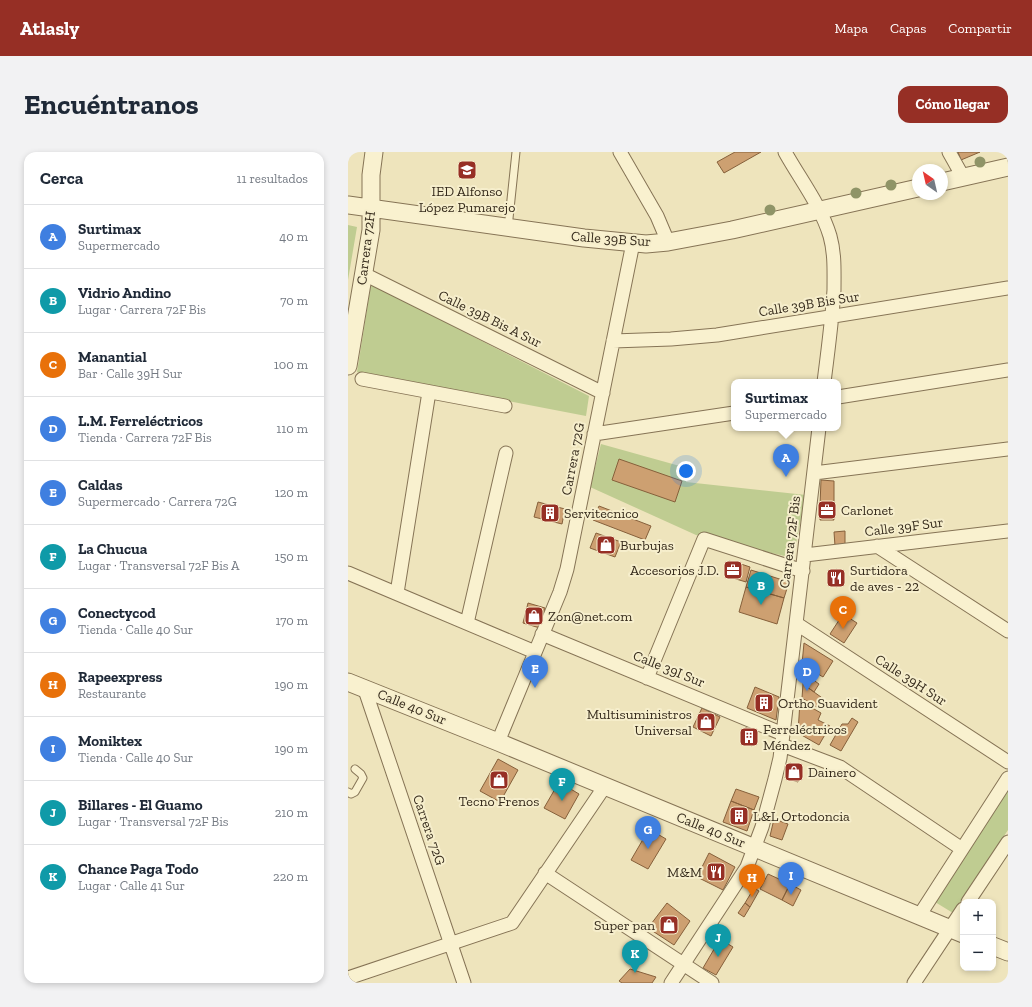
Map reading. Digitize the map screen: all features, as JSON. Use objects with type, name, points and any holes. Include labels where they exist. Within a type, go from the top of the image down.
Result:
[{"type":"street","name":"Carrera 72H","points":[[348,366],[372,230],[371,175],[374,152]]},
{"type":"street","points":[[620,152],[657,216],[668,242]]},
{"type":"street","points":[[785,152],[819,211],[829,234],[834,257],[832,316],[824,379]]},
{"type":"street","points":[[949,152],[963,177]]},
{"type":"street","points":[[948,181],[1008,167]]},
{"type":"street","name":"Calle 39B Sur","points":[[348,205],[508,228],[633,243],[668,242],[732,230],[912,189]]},
{"type":"street","name":"Carrera 72G","points":[[498,742],[560,592],[567,569],[633,243]]},
{"type":"street","name":"Calle 39B Bis A Sur","points":[[364,274],[603,392]]},
{"type":"street","name":"Calle 39B Bis Sur","points":[[613,341],[671,339],[717,335],[1008,288]]},
{"type":"street","points":[[841,397],[1008,370]]},
{"type":"street","points":[[362,379],[505,406]]},
{"type":"street","points":[[397,593],[429,392]]},
{"type":"street","points":[[594,434],[731,413]]},
{"type":"street","name":"Carrera 72F Bis","points":[[671,983],[737,885],[747,867],[775,779],[782,739],[819,431]]},
{"type":"street","points":[[814,473],[1008,449]]},
{"type":"street","points":[[467,623],[506,453]]},
{"type":"street","name":"Calle 39F Sur","points":[[805,555],[1008,531]]},
{"type":"street","points":[[647,678],[704,539],[803,571]]},
{"type":"street","points":[[877,546],[1008,631]]},
{"type":"street","points":[[348,572],[535,652]]},
{"type":"street","name":"Calle 39H Sur","points":[[796,624],[1008,762]]},
{"type":"street","name":"Calle 39I Sur","points":[[542,634],[647,678],[840,767],[962,849]]},
{"type":"street","name":"Carrera 72G","points":[[356,684],[464,983]]},
{"type":"street","name":"Calle 40 Sur","points":[[356,684],[957,931]]},
{"type":"street","points":[[919,916],[1008,778]]},
{"type":"street","points":[[348,978],[512,923],[605,786]]},
{"type":"street","points":[[970,899],[1008,842]]},
{"type":"street","points":[[546,873],[712,983]]},
{"type":"street","points":[[914,983],[957,931],[960,920]]},
{"type":"street","points":[[996,947],[1008,952]]},
{"type":"lane","points":[[508,228],[516,152]]},
{"type":"lane","points":[[348,792],[351,794],[355,792],[362,778],[361,774],[355,769]]},
{"type":"green space","points":[[348,225],[357,227],[348,280]]},
{"type":"green space","points":[[371,284],[589,396],[586,416],[357,372]]},
{"type":"green space","points":[[601,444],[687,468],[686,482],[806,495],[793,558],[696,535],[590,487]]},
{"type":"green space","points":[[1008,791],[1008,830],[962,899],[960,899],[960,902],[953,913],[935,902]]},
{"type":"building","points":[[735,152],[761,152],[724,173],[717,162]]},
{"type":"building","points":[[958,152],[980,152],[961,160]]},
{"type":"building","points":[[619,459],[682,481],[675,502],[612,480]]},
{"type":"building","points":[[821,480],[834,481],[834,505],[820,505]]},
{"type":"building","name":"Servitecnico","points":[[538,502],[565,509],[562,524],[534,517]]},
{"type":"building","name":"Carlonet","points":[[820,505],[834,505],[833,514],[820,514]]},
{"type":"building","points":[[599,506],[651,526],[645,540],[593,520]]},
{"type":"building","points":[[820,514],[833,514],[834,520],[820,520]]},
{"type":"building","points":[[845,531],[845,546],[835,546],[834,532]]},
{"type":"building","name":"Burbujas","points":[[596,533],[621,542],[615,557],[590,548]]},
{"type":"building","name":"Accesorios J.D.","points":[[729,561],[741,564],[736,579],[725,575]]},
{"type":"building","points":[[741,564],[750,567],[746,582],[736,579]]},
{"type":"building","name":"Surtidora de aves - 22","points":[[836,569],[844,574],[837,587],[828,582]]},
{"type":"building","points":[[751,570],[789,582],[784,598],[746,587]]},
{"type":"building","points":[[746,587],[784,598],[777,624],[739,612]]},
{"type":"building","name":"Zon@net.com","points":[[528,603],[545,608],[540,628],[523,623]]},
{"type":"building","points":[[843,614],[857,623],[844,643],[830,634]]},
{"type":"building","points":[[804,643],[833,661],[823,677],[802,664]]},
{"type":"building","points":[[805,674],[819,684],[814,692],[803,684]]},
{"type":"building","points":[[803,684],[825,700],[820,709],[802,698]]},
{"type":"building","name":"Ortho Suavident","points":[[755,687],[779,697],[776,720],[747,708]]},
{"type":"building","points":[[800,701],[821,713],[818,720],[830,726],[819,745],[798,733]]},
{"type":"building","name":"Multisuministros Universal","points":[[702,708],[720,717],[711,736],[693,727]]},
{"type":"building","points":[[852,718],[858,722],[841,751],[830,745],[842,724],[848,724]]},
{"type":"building","name":"Ferreléctricos Méndez","points":[[746,727],[755,733],[752,746],[743,742]]},
{"type":"building","name":"Tecno Frenos","points":[[498,759],[518,770],[500,802],[480,791]]},
{"type":"building","name":"Dainero","points":[[790,763],[802,767],[798,782],[785,778]]},
{"type":"building","points":[[559,782],[579,794],[565,819],[544,808]]},
{"type":"building","points":[[736,789],[759,797],[754,810],[731,801]]},
{"type":"building","name":"L&L Ortodoncia","points":[[731,801],[754,810],[747,831],[723,822]]},
{"type":"building","points":[[774,819],[788,824],[782,840],[770,836]]},
{"type":"building","points":[[649,829],[666,839],[648,869],[631,860]]},
{"type":"building","name":"M&M","points":[[709,853],[735,867],[723,890],[697,877]]},
{"type":"building","points":[[768,874],[790,884],[782,900],[760,889]]},
{"type":"building","points":[[790,884],[801,890],[793,906],[782,900]]},
{"type":"building","points":[[754,888],[759,891],[750,907],[745,903]]},
{"type":"building","name":"Super pan","points":[[667,903],[690,921],[674,945],[648,928]]},
{"type":"building","points":[[745,903],[750,907],[744,917],[738,913]]},
{"type":"building","points":[[720,939],[733,947],[716,975],[703,968]]},
{"type":"building","points":[[630,969],[656,977],[652,983],[622,983],[619,981]]},
{"type":"place","name":"IED Alfonso López Pumarejo","points":[[467,170]]},
{"type":"place","name":"Surtimax","points":[[786,477]]},
{"type":"place","name":"Carlonet","points":[[827,510]]},
{"type":"place","name":"Servitecnico","points":[[550,513]]},
{"type":"place","name":"Burbujas","points":[[606,545]]},
{"type":"place","name":"Accesorios J.D.","points":[[733,570]]},
{"type":"place","name":"Surtidora de aves - 22","points":[[836,578]]},
{"type":"place","name":"Vidrio Andino","points":[[761,605]]},
{"type":"place","name":"Zon@net.com","points":[[534,616]]},
{"type":"place","name":"Manantial","points":[[843,629]]},
{"type":"place","name":"Caldas","points":[[535,688]]},
{"type":"place","name":"L.M. Ferreléctricos","points":[[807,691]]},
{"type":"place","name":"Ortho Suavident","points":[[764,703]]},
{"type":"place","name":"Multisuministros Universal","points":[[706,722]]},
{"type":"place","name":"Ferreléctricos Méndez","points":[[749,737]]},
{"type":"place","name":"Dainero","points":[[794,772]]},
{"type":"place","name":"Tecno Frenos","points":[[499,780]]},
{"type":"place","name":"La Chucua","points":[[562,801]]},
{"type":"place","name":"L&L Ortodoncia","points":[[739,816]]},
{"type":"place","name":"Conectycod","points":[[648,849]]},
{"type":"place","name":"M&M","points":[[716,872]]},
{"type":"place","name":"Moniktex","points":[[791,895]]},
{"type":"place","name":"Rapeexpress","points":[[752,897]]},
{"type":"place","name":"Super pan","points":[[669,925]]},
{"type":"place","name":"Billares - El Guamo","points":[[718,957]]},
{"type":"place","name":"Chance Paga Todo","points":[[635,973]]}]
